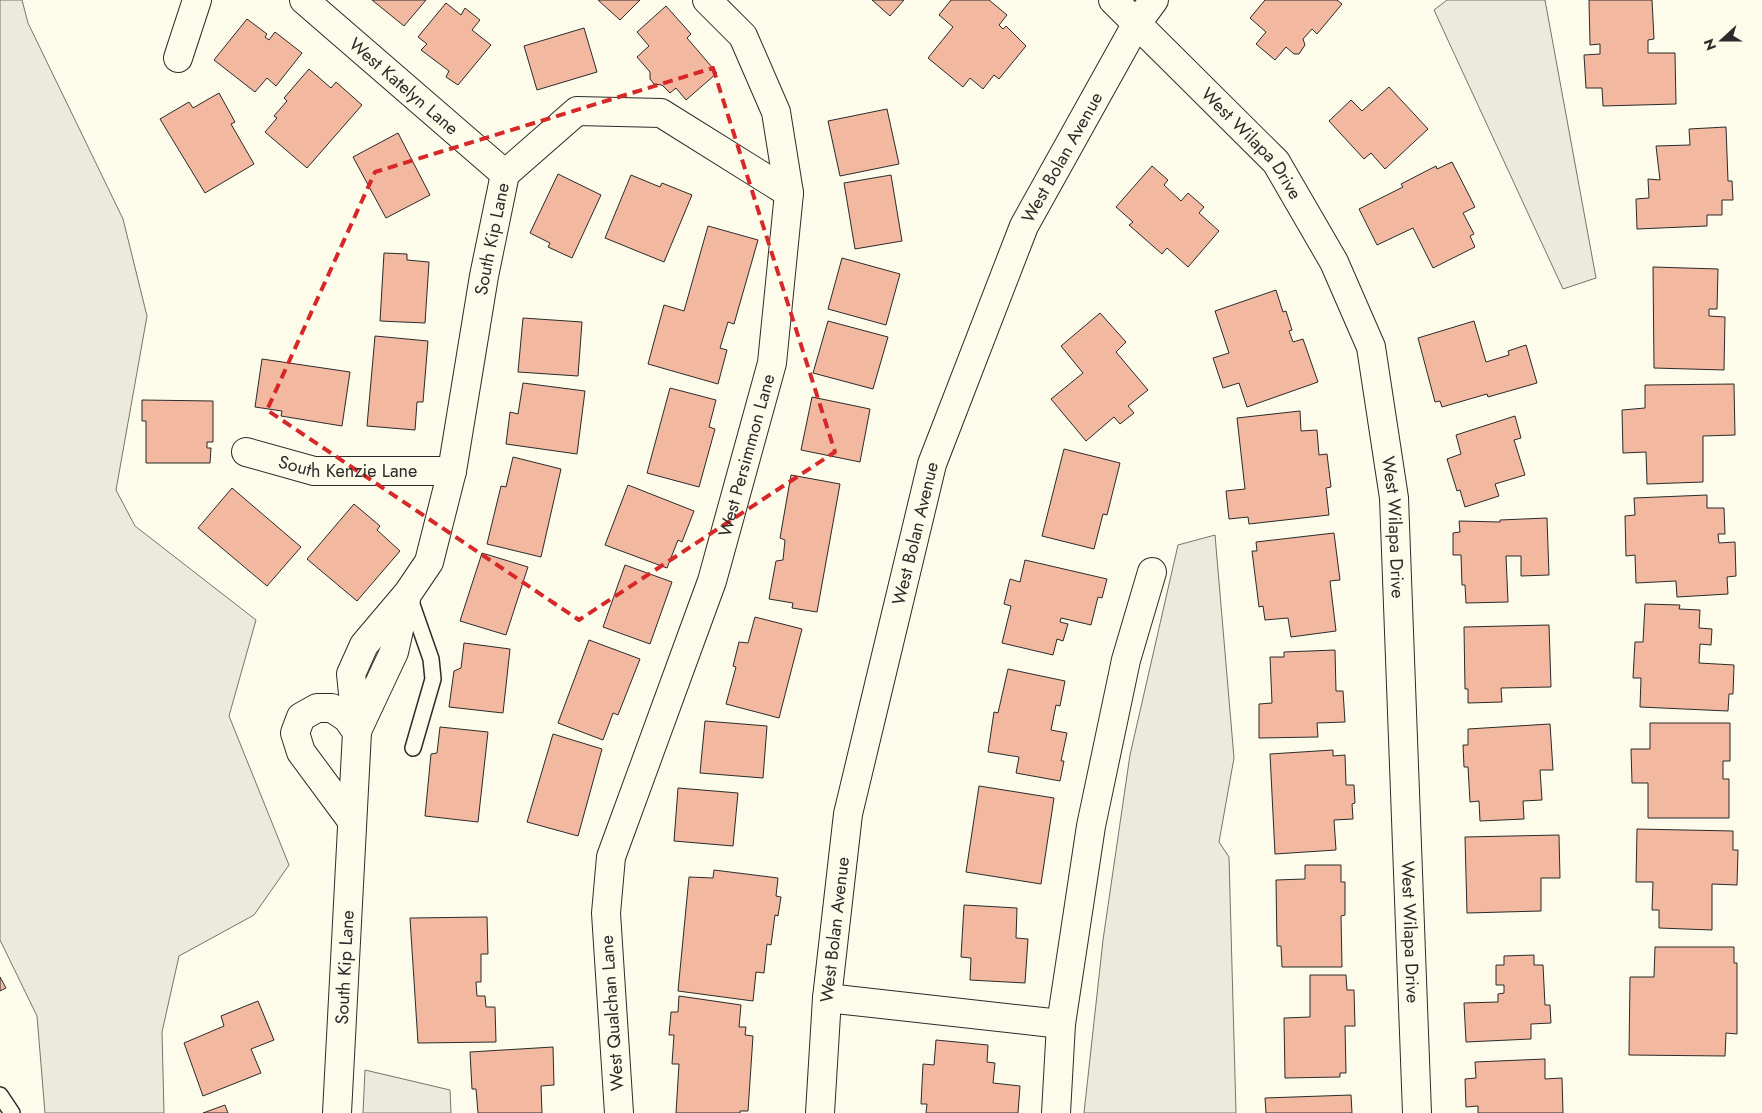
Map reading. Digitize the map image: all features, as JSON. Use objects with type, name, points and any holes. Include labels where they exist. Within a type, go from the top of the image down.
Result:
[{"type":"street","points":[[178,58],[197,0]]},
{"type":"street","name":"West Katelyn Lane","points":[[304,0],[505,174]]},
{"type":"street","name":"West Persimmon Lane","points":[[606,913],[611,857],[712,582],[772,363],[788,193],[776,112],[743,36],[707,0]]},
{"type":"street","name":"West Wilapa Drive","points":[[1113,0],[1276,162],[1334,262],[1371,347],[1394,498],[1417,1113]]},
{"type":"street","name":"West Bolan Avenue","points":[[820,1113],[827,998],[848,814],[932,464],[1024,226],[1137,22],[1154,0]]},
{"type":"street","name":"South Kip Lane","points":[[337,1113],[357,732],[394,652],[408,593],[429,562],[452,471],[484,276],[505,174],[577,111],[661,113],[788,193]]},
{"type":"street","name":"South Kenzie Lane","points":[[246,452],[314,471],[452,471]]},
{"type":"street","points":[[1056,1113],[1061,1024],[1091,826],[1126,660],[1152,572]]},
{"type":"street","points":[[352,821],[301,752],[295,733],[301,717],[317,708],[332,708],[348,718],[357,732]]},
{"type":"street","name":"West Qualchan Lane","points":[[606,913],[619,1113]]},
{"type":"street","points":[[827,998],[1061,1024]]},
{"type":"lane","points":[[408,593],[431,659],[433,679],[413,748]]},
{"type":"lane","points":[[0,1095],[12,1113]]},
{"type":"highlighted area","points":[[713,68],[835,452],[579,620],[267,410],[375,172]]},
{"type":"shaded area","points":[[0,0],[22,0],[28,23],[123,219],[147,316],[116,490],[135,526],[256,620],[229,716],[289,865],[254,915],[179,956],[162,1032],[164,1113],[45,1113],[37,1016],[0,940]]},
{"type":"shaded area","points":[[1447,0],[1545,0],[1596,278],[1563,289],[1434,10]]},
{"type":"shaded area","points":[[1215,535],[1234,758],[1219,842],[1229,857],[1236,1113],[1084,1113],[1103,940],[1130,755],[1178,545]]},
{"type":"shaded area","points":[[365,1070],[450,1090],[451,1113],[363,1113]]},
{"type":"building","points":[[372,0],[426,0],[404,26]]},
{"type":"building","points":[[598,0],[640,0],[620,20]]},
{"type":"building","points":[[872,0],[904,0],[890,16]]},
{"type":"building","points":[[951,0],[989,0],[1007,15],[999,25],[1003,29],[1006,26],[1026,46],[999,79],[994,75],[983,89],[970,78],[963,87],[928,58],[953,27],[939,15]]},
{"type":"building","points":[[1265,0],[1337,0],[1342,4],[1317,34],[1312,29],[1303,39],[1305,45],[1299,54],[1294,54],[1286,47],[1275,60],[1256,44],[1266,32],[1250,18]]},
{"type":"building","points":[[1589,0],[1652,0],[1654,39],[1648,40],[1648,53],[1675,53],[1676,104],[1603,106],[1602,88],[1586,88],[1584,55],[1600,54],[1600,44],[1590,45]]},
{"type":"building","points":[[446,3],[461,15],[465,8],[480,20],[472,30],[491,45],[458,85],[446,77],[449,71],[421,50],[427,44],[418,37]]},
{"type":"building","points":[[666,6],[691,34],[687,38],[717,73],[686,100],[676,88],[670,93],[662,85],[654,84],[650,79],[650,72],[637,57],[649,46],[637,32]]},
{"type":"building","points":[[247,19],[267,34],[265,37],[269,40],[275,32],[302,53],[276,86],[267,78],[255,92],[214,60]]},
{"type":"building","points":[[584,28],[597,72],[537,90],[524,46]]},
{"type":"building","points":[[309,69],[331,88],[336,82],[362,105],[307,168],[265,132],[277,118],[274,116],[287,101],[284,98]]},
{"type":"building","points":[[1389,87],[1428,129],[1385,169],[1371,153],[1364,159],[1329,121],[1351,100],[1362,111]]},
{"type":"building","points":[[219,93],[235,122],[231,124],[254,164],[205,193],[160,119],[189,102],[193,108]]},
{"type":"building","points":[[887,109],[899,164],[840,176],[828,121]]},
{"type":"building","points":[[1726,127],[1728,181],[1732,181],[1733,200],[1722,200],[1722,215],[1707,215],[1707,226],[1637,229],[1636,199],[1649,198],[1648,179],[1660,180],[1656,146],[1690,145],[1689,129]]},
{"type":"building","points":[[398,133],[430,195],[386,218],[353,157]]},
{"type":"building","points":[[1452,162],[1475,207],[1463,213],[1474,234],[1470,236],[1475,247],[1433,268],[1413,228],[1377,245],[1359,209],[1403,187],[1401,184],[1436,166],[1437,169]]},
{"type":"building","points":[[1152,166],[1168,180],[1164,185],[1181,201],[1188,193],[1204,207],[1199,213],[1219,231],[1188,267],[1167,248],[1162,254],[1129,225],[1133,222],[1116,207]]},
{"type":"building","points":[[558,174],[601,195],[572,258],[548,247],[550,243],[530,233]]},
{"type":"building","points":[[631,175],[660,187],[662,183],[692,195],[664,262],[605,238]]},
{"type":"building","points":[[891,175],[902,241],[855,249],[844,183]]},
{"type":"building","points":[[708,226],[758,240],[734,324],[728,322],[720,348],[727,350],[718,384],[648,364],[664,305],[684,311]]},
{"type":"building","points":[[384,253],[407,254],[407,260],[429,262],[425,323],[380,321]]},
{"type":"building","points":[[842,258],[900,274],[886,325],[828,309]]},
{"type":"building","points":[[1653,267],[1718,269],[1717,309],[1709,309],[1709,316],[1725,317],[1724,370],[1654,368]]},
{"type":"building","points":[[1276,290],[1283,312],[1286,311],[1292,330],[1289,331],[1293,342],[1303,339],[1318,382],[1247,407],[1239,383],[1223,388],[1213,358],[1229,353],[1215,311]]},
{"type":"building","points":[[1100,313],[1126,342],[1116,352],[1148,390],[1128,406],[1134,413],[1120,424],[1114,417],[1086,441],[1051,399],[1083,373],[1061,346]]},
{"type":"building","points":[[523,318],[582,322],[578,376],[518,372]]},
{"type":"building","points":[[828,321],[888,337],[873,389],[813,373]]},
{"type":"building","points":[[1474,321],[1486,362],[1509,355],[1508,351],[1526,345],[1537,383],[1488,397],[1487,394],[1442,407],[1440,401],[1435,402],[1418,338]]},
{"type":"building","points":[[375,336],[428,341],[423,402],[417,402],[415,430],[367,426]]},
{"type":"building","points":[[262,359],[350,372],[342,426],[281,416],[282,411],[255,407]]},
{"type":"building","points":[[523,383],[585,391],[577,454],[506,444],[510,412],[518,414]]},
{"type":"building","points":[[1734,384],[1735,435],[1703,436],[1703,482],[1647,484],[1646,452],[1623,453],[1622,410],[1645,408],[1645,385]]},
{"type":"building","points":[[670,388],[716,400],[709,427],[715,429],[699,487],[647,473]]},
{"type":"building","points":[[812,397],[870,409],[860,462],[801,450]]},
{"type":"building","points":[[142,400],[213,401],[213,442],[207,442],[207,448],[211,448],[210,463],[146,463],[146,421],[142,421]]},
{"type":"building","points":[[1300,411],[1301,431],[1317,430],[1319,455],[1327,454],[1331,487],[1326,488],[1329,515],[1249,524],[1248,517],[1229,519],[1226,491],[1245,489],[1237,418]]},
{"type":"building","points":[[1515,416],[1521,438],[1514,440],[1525,475],[1495,484],[1499,496],[1465,507],[1460,490],[1457,491],[1447,459],[1461,454],[1456,435]]},
{"type":"building","points":[[1064,449],[1120,463],[1107,515],[1103,514],[1094,549],[1042,536]]},
{"type":"building","points":[[513,457],[561,469],[541,557],[487,544],[501,486],[506,487]]},
{"type":"building","points":[[791,475],[840,484],[817,612],[792,608],[793,603],[769,599],[776,561],[783,560],[785,540],[780,538]]},
{"type":"building","points":[[628,485],[694,511],[682,542],[678,540],[667,568],[605,545]]},
{"type":"building","points":[[232,488],[301,547],[267,586],[198,528]]},
{"type":"building","points":[[1707,495],[1707,508],[1724,508],[1725,534],[1718,534],[1719,543],[1735,542],[1736,576],[1727,577],[1728,594],[1677,597],[1676,581],[1636,583],[1635,555],[1626,556],[1625,516],[1635,515],[1634,498]]},
{"type":"building","points":[[354,504],[380,526],[377,530],[400,551],[357,601],[307,559]]},
{"type":"building","points":[[1547,518],[1549,575],[1521,576],[1521,556],[1506,556],[1508,602],[1466,603],[1465,585],[1462,585],[1461,555],[1453,555],[1453,533],[1460,532],[1459,521],[1500,522],[1500,520]]},
{"type":"building","points":[[1334,533],[1340,580],[1330,581],[1336,631],[1291,637],[1288,618],[1265,620],[1263,606],[1259,607],[1252,551],[1257,551],[1256,542]]},
{"type":"building","points":[[482,553],[528,567],[506,635],[460,621]]},
{"type":"building","points":[[1025,560],[1107,579],[1102,598],[1098,597],[1091,625],[1061,618],[1060,622],[1068,624],[1063,641],[1057,639],[1053,655],[1002,643],[1011,606],[1004,604],[1010,579],[1020,582]]},
{"type":"building","points":[[625,565],[672,582],[650,644],[603,627]]},
{"type":"building","points":[[1645,604],[1680,605],[1679,609],[1700,610],[1699,628],[1712,629],[1711,645],[1700,644],[1699,663],[1734,665],[1733,694],[1729,694],[1728,711],[1640,707],[1641,678],[1633,678],[1635,642],[1643,642]]},
{"type":"building","points":[[755,617],[802,629],[779,718],[726,704],[736,667],[733,666],[739,642],[748,643]]},
{"type":"building","points":[[1549,625],[1551,687],[1501,688],[1502,702],[1468,703],[1468,689],[1465,689],[1464,627]]},
{"type":"building","points":[[589,640],[640,659],[618,715],[613,713],[603,740],[558,723]]},
{"type":"building","points":[[464,643],[510,649],[503,713],[449,707],[454,671],[461,668]]},
{"type":"building","points":[[1335,650],[1336,691],[1343,691],[1345,722],[1317,723],[1318,737],[1259,738],[1259,704],[1272,703],[1270,657],[1284,657],[1284,652]]},
{"type":"building","points":[[1008,669],[1065,681],[1060,706],[1056,705],[1051,730],[1067,733],[1061,761],[1064,761],[1060,781],[1016,773],[1019,757],[988,752],[994,712],[998,713]]},
{"type":"building","points":[[705,721],[767,726],[763,778],[700,773]]},
{"type":"building","points":[[1650,723],[1730,723],[1730,761],[1723,761],[1723,779],[1729,779],[1729,818],[1648,818],[1648,783],[1632,783],[1631,749],[1650,749]]},
{"type":"building","points":[[1550,724],[1553,770],[1540,770],[1542,800],[1523,801],[1524,819],[1480,821],[1479,801],[1470,802],[1468,767],[1464,767],[1463,745],[1468,745],[1468,729]]},
{"type":"building","points":[[440,727],[488,732],[478,822],[425,816],[431,754],[437,753]]},
{"type":"building","points":[[553,734],[602,749],[578,836],[527,822]]},
{"type":"building","points":[[1333,750],[1333,756],[1345,755],[1346,785],[1354,785],[1355,803],[1352,804],[1353,819],[1334,820],[1336,850],[1275,854],[1270,754]]},
{"type":"building","points":[[979,786],[1054,798],[1041,884],[966,872]]},
{"type":"building","points":[[678,788],[738,793],[733,846],[674,841]]},
{"type":"building","points":[[1637,829],[1733,831],[1733,850],[1738,850],[1737,885],[1712,884],[1712,930],[1659,928],[1659,910],[1652,910],[1653,882],[1636,882]]},
{"type":"building","points":[[1559,835],[1560,878],[1541,878],[1541,911],[1467,913],[1465,837]]},
{"type":"building","points":[[1305,865],[1341,865],[1341,882],[1345,882],[1345,915],[1341,916],[1342,967],[1282,967],[1281,946],[1277,946],[1276,880],[1305,879]]},
{"type":"building","points":[[714,870],[778,878],[776,896],[781,897],[778,916],[775,915],[771,945],[767,944],[764,973],[756,972],[753,1001],[678,991],[689,877],[713,878]]},
{"type":"building","points":[[964,905],[1017,908],[1016,938],[1028,939],[1025,983],[970,980],[971,958],[961,957]]},
{"type":"building","points":[[487,917],[488,954],[481,954],[481,982],[476,982],[477,996],[485,996],[486,1007],[495,1007],[496,1042],[418,1043],[410,918]]},
{"type":"building","points":[[1655,947],[1734,947],[1734,963],[1737,963],[1737,1034],[1726,1033],[1725,1056],[1629,1055],[1630,977],[1654,977]]},
{"type":"building","points":[[1534,955],[1534,965],[1543,965],[1545,1005],[1550,1005],[1551,1023],[1531,1024],[1531,1039],[1466,1042],[1464,1003],[1498,1002],[1498,994],[1504,993],[1504,985],[1496,985],[1496,965],[1504,965],[1504,956]]},
{"type":"building","points":[[1310,975],[1346,975],[1347,990],[1354,990],[1355,1026],[1345,1026],[1346,1073],[1340,1073],[1340,1077],[1285,1078],[1284,1018],[1310,1017]]},
{"type":"building","points":[[0,977],[6,988],[0,991]]},
{"type":"building","points":[[679,996],[741,1005],[739,1027],[746,1027],[745,1035],[753,1036],[748,1111],[740,1111],[740,1113],[676,1113],[679,1064],[672,1064],[674,1035],[669,1035],[671,1012],[678,1012]]},
{"type":"building","points":[[258,1001],[274,1040],[251,1049],[261,1073],[203,1096],[184,1043],[224,1026],[221,1016]]},
{"type":"building","points":[[936,1040],[988,1045],[987,1062],[995,1063],[993,1083],[1020,1086],[1018,1113],[926,1113],[927,1104],[921,1104],[923,1064],[934,1065]]},
{"type":"building","points":[[553,1047],[554,1085],[541,1086],[542,1113],[478,1113],[476,1089],[472,1089],[470,1052]]},
{"type":"building","points":[[1545,1059],[1545,1079],[1562,1078],[1563,1113],[1478,1113],[1478,1106],[1466,1107],[1465,1079],[1476,1078],[1475,1062]]},
{"type":"building","points":[[1351,1095],[1352,1113],[1266,1113],[1265,1098]]},
{"type":"building","points":[[225,1105],[228,1113],[203,1113]]}]
